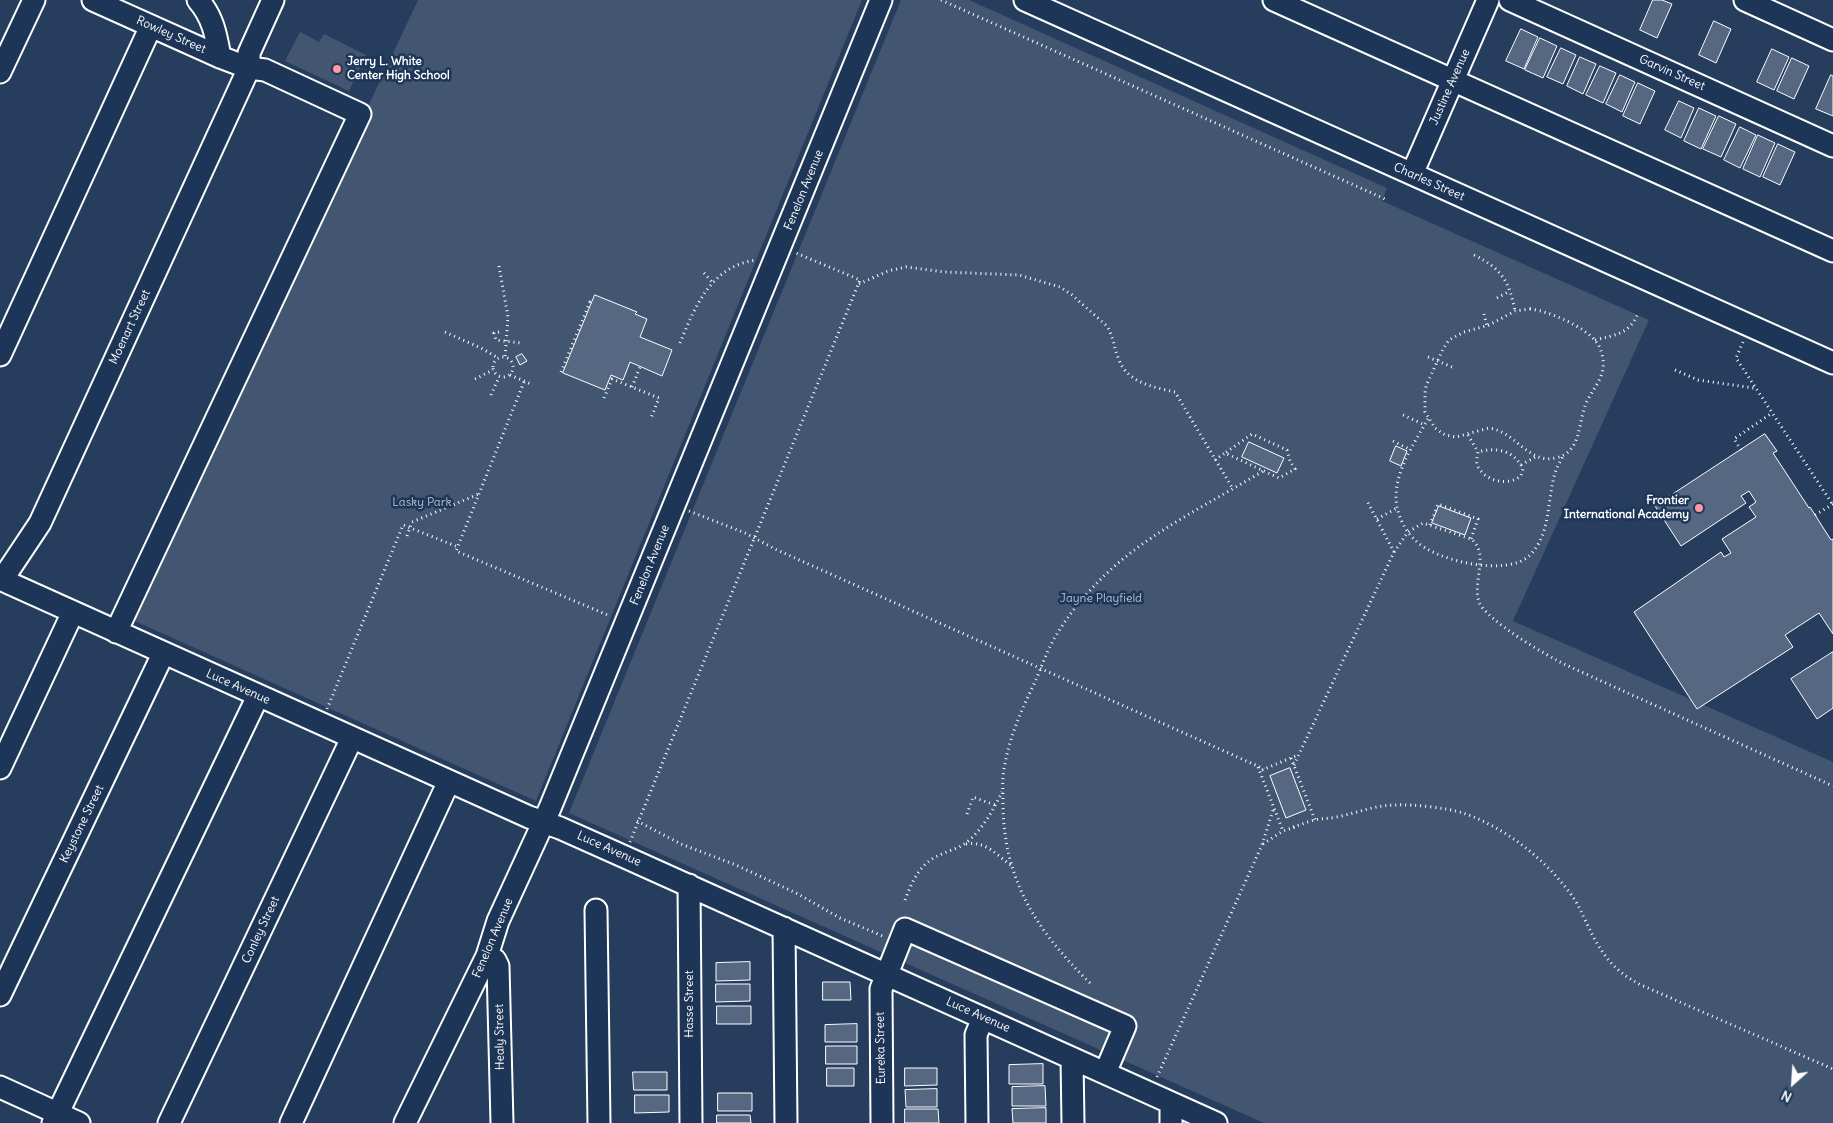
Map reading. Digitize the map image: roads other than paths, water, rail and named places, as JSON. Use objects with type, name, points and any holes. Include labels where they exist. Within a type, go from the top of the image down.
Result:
[{"type":"street","points":[[0,72],[34,0]]},
{"type":"street","name":"Rowley Street","points":[[93,0],[220,57],[249,68],[264,70],[360,114],[116,632]]},
{"type":"street","points":[[198,0],[213,22],[220,57]]},
{"type":"street","name":"Moenart Street","points":[[1,580],[40,523],[249,68],[249,53],[273,0]]},
{"type":"street","name":"Fenelon Avenue","points":[[405,1123],[487,956],[498,921],[544,822],[881,0]]},
{"type":"street","name":"Charles Street","points":[[1026,0],[1833,363]]},
{"type":"street","points":[[1274,0],[1833,252]]},
{"type":"street","name":"Justine Avenue","points":[[1412,174],[1488,0]]},
{"type":"street","name":"Garvin Street","points":[[1510,0],[1833,146]]},
{"type":"street","points":[[1745,0],[1833,40]]},
{"type":"street","points":[[0,355],[151,26]]},
{"type":"street","name":"Luce Avenue","points":[[1,580],[449,781],[625,856],[1149,1093],[1171,1113],[1216,1123]]},
{"type":"street","points":[[0,768],[73,612]]},
{"type":"street","name":"Keystone Street","points":[[0,995],[163,654]]},
{"type":"street","points":[[55,1118],[258,696]]},
{"type":"street","name":"Conley Street","points":[[169,1123],[352,738]]},
{"type":"street","points":[[291,1123],[449,781]]},
{"type":"street","name":"Hasse Street","points":[[689,885],[691,1123]]},
{"type":"street","points":[[596,910],[599,1123]]},
{"type":"street","points":[[784,928],[786,1123]]},
{"type":"street","name":"Eureka Street","points":[[882,1123],[881,989],[905,929],[1126,1026],[1105,1073]]},
{"type":"street","name":"Healy Street","points":[[487,956],[495,960],[498,966],[502,1123]]},
{"type":"street","points":[[976,1123],[976,1035],[983,1018]]},
{"type":"street","points":[[1072,1058],[1073,1123]]},
{"type":"street","points":[[0,1087],[55,1118],[79,1123]]},
{"type":"place","name":"Jerry L. White Center High School","points":[[337,69]]},
{"type":"place","name":"Frontier International Academy","points":[[1699,508]]},
{"type":"park label","name":"Lasky Park","points":[[422,503]]},
{"type":"park label","name":"Jayne Playfield","points":[[1101,599]]}]
